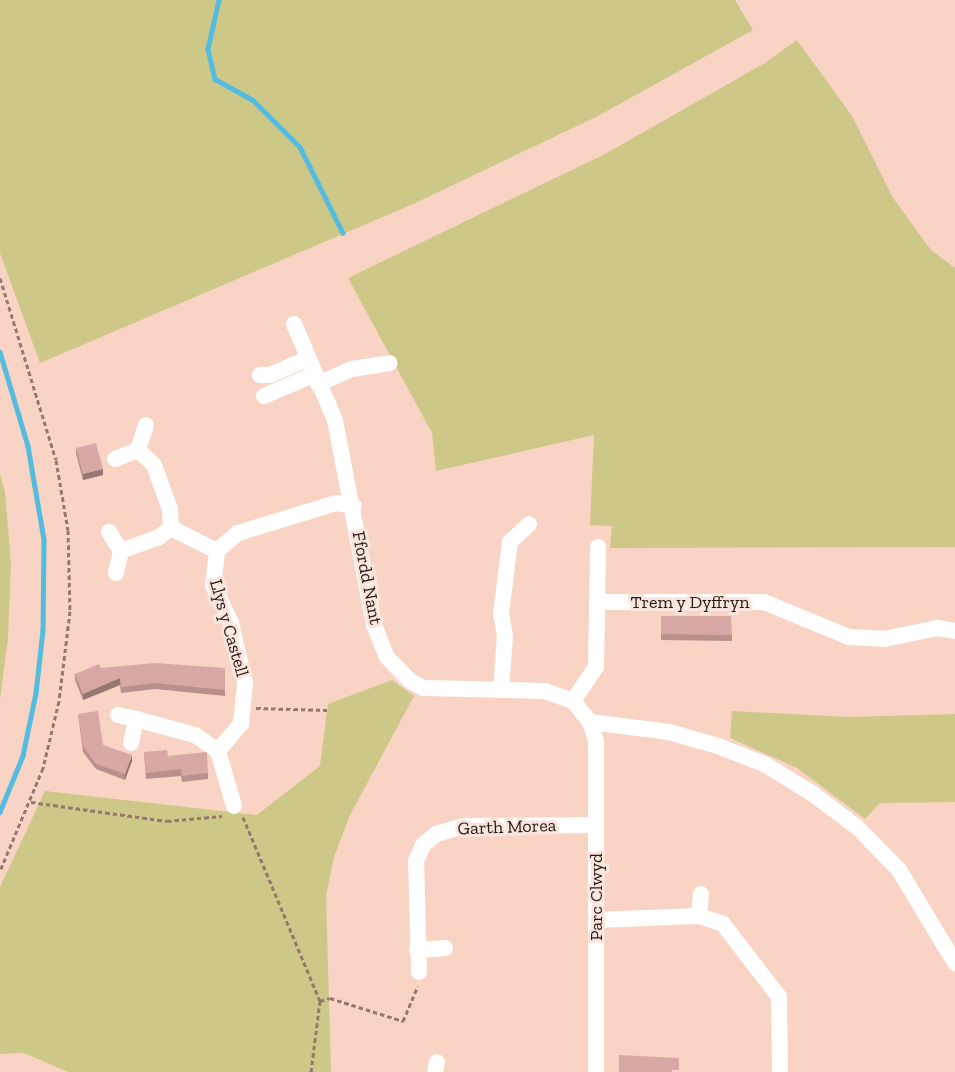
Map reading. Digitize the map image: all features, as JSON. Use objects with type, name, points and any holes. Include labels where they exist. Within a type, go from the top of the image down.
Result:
[{"type":"street","name":"Ffordd Nant","points":[[294,324],[335,420],[354,506],[374,625],[387,657],[410,681],[424,688],[545,691],[573,701]]},
{"type":"street","points":[[260,375],[313,373],[390,363]]},
{"type":"street","points":[[264,396],[313,373]]},
{"type":"street","points":[[138,450],[146,425]]},
{"type":"street","points":[[116,459],[138,450]]},
{"type":"street","points":[[138,450],[154,465],[170,509],[171,528]]},
{"type":"street","name":"Llys y Castell","points":[[218,751],[237,731],[245,708],[242,662],[231,623],[213,585],[217,551],[238,533],[336,503],[354,506]]},
{"type":"street","points":[[501,690],[505,636],[501,614],[504,541],[529,524]]},
{"type":"street","points":[[121,551],[159,537],[171,528]]},
{"type":"street","points":[[171,528],[217,551]]},
{"type":"street","points":[[109,532],[121,551],[116,573]]},
{"type":"street","points":[[598,547],[596,667],[573,701],[590,722],[669,732],[718,746],[766,765],[813,794],[857,827],[899,870],[955,963]]},
{"type":"street","name":"Trem y Dyffryn","points":[[597,602],[764,602],[849,637],[884,639],[937,628],[955,631]]},
{"type":"street","points":[[118,715],[195,735],[218,751],[234,806]]},
{"type":"street","points":[[131,743],[136,719]]},
{"type":"street","name":"Parc Clwyd","points":[[590,722],[596,741],[596,1072]]},
{"type":"street","name":"Garth Morea","points":[[419,972],[416,861],[423,845],[436,834],[464,826],[596,825]]},
{"type":"street","points":[[699,916],[701,894]]},
{"type":"street","points":[[596,920],[699,916],[723,924],[779,997],[780,1072]]},
{"type":"street","points":[[417,950],[445,948]]},
{"type":"path","points":[[0,278],[47,423],[68,530],[70,611],[66,655],[52,735],[31,802],[0,871]]},
{"type":"path","points":[[245,708],[327,710]]},
{"type":"path","points":[[31,802],[167,821],[223,816],[234,806],[240,811],[320,1001],[311,1072]]},
{"type":"path","points":[[320,1001],[330,998],[403,1021],[417,987],[419,972]]},
{"type":"shaded area","points":[[0,0],[735,0],[753,30],[598,116],[411,205],[40,363],[0,253]]},
{"type":"shaded area","points":[[797,40],[852,116],[893,198],[931,250],[955,268],[955,547],[610,548],[612,526],[590,525],[594,435],[436,471],[432,433],[348,278],[605,154],[765,63]]},
{"type":"shaded area","points":[[0,474],[5,492],[11,563],[8,638],[0,700]]},
{"type":"shaded area","points":[[392,680],[414,696],[350,815],[334,857],[326,896],[331,1072],[68,1072],[24,1053],[0,1054],[0,887],[45,791],[257,815],[320,766],[328,704]]},
{"type":"shaded area","points":[[732,711],[850,717],[955,714],[955,802],[880,803],[865,819],[797,768],[730,738]]},
{"type":"building","points":[[96,443],[103,469],[83,474],[76,448]]},
{"type":"building","points":[[661,616],[731,616],[732,635],[661,634]]},
{"type":"building","points":[[155,663],[225,668],[225,690],[155,683],[121,687],[120,678],[83,694],[75,674],[99,664],[101,668]]},
{"type":"building","points":[[98,711],[103,745],[132,755],[125,774],[96,764],[83,746],[78,714]]},
{"type":"building","points":[[167,750],[168,756],[207,752],[208,773],[182,776],[181,769],[146,773],[144,752]]},
{"type":"building","points":[[619,1055],[679,1058],[679,1070],[619,1072]]},
{"type":"waterway","points":[[219,0],[208,49],[215,79],[253,100],[300,147],[343,233]]},
{"type":"waterway","points":[[0,352],[28,446],[44,540],[43,630],[36,693],[23,756],[0,812]]}]
